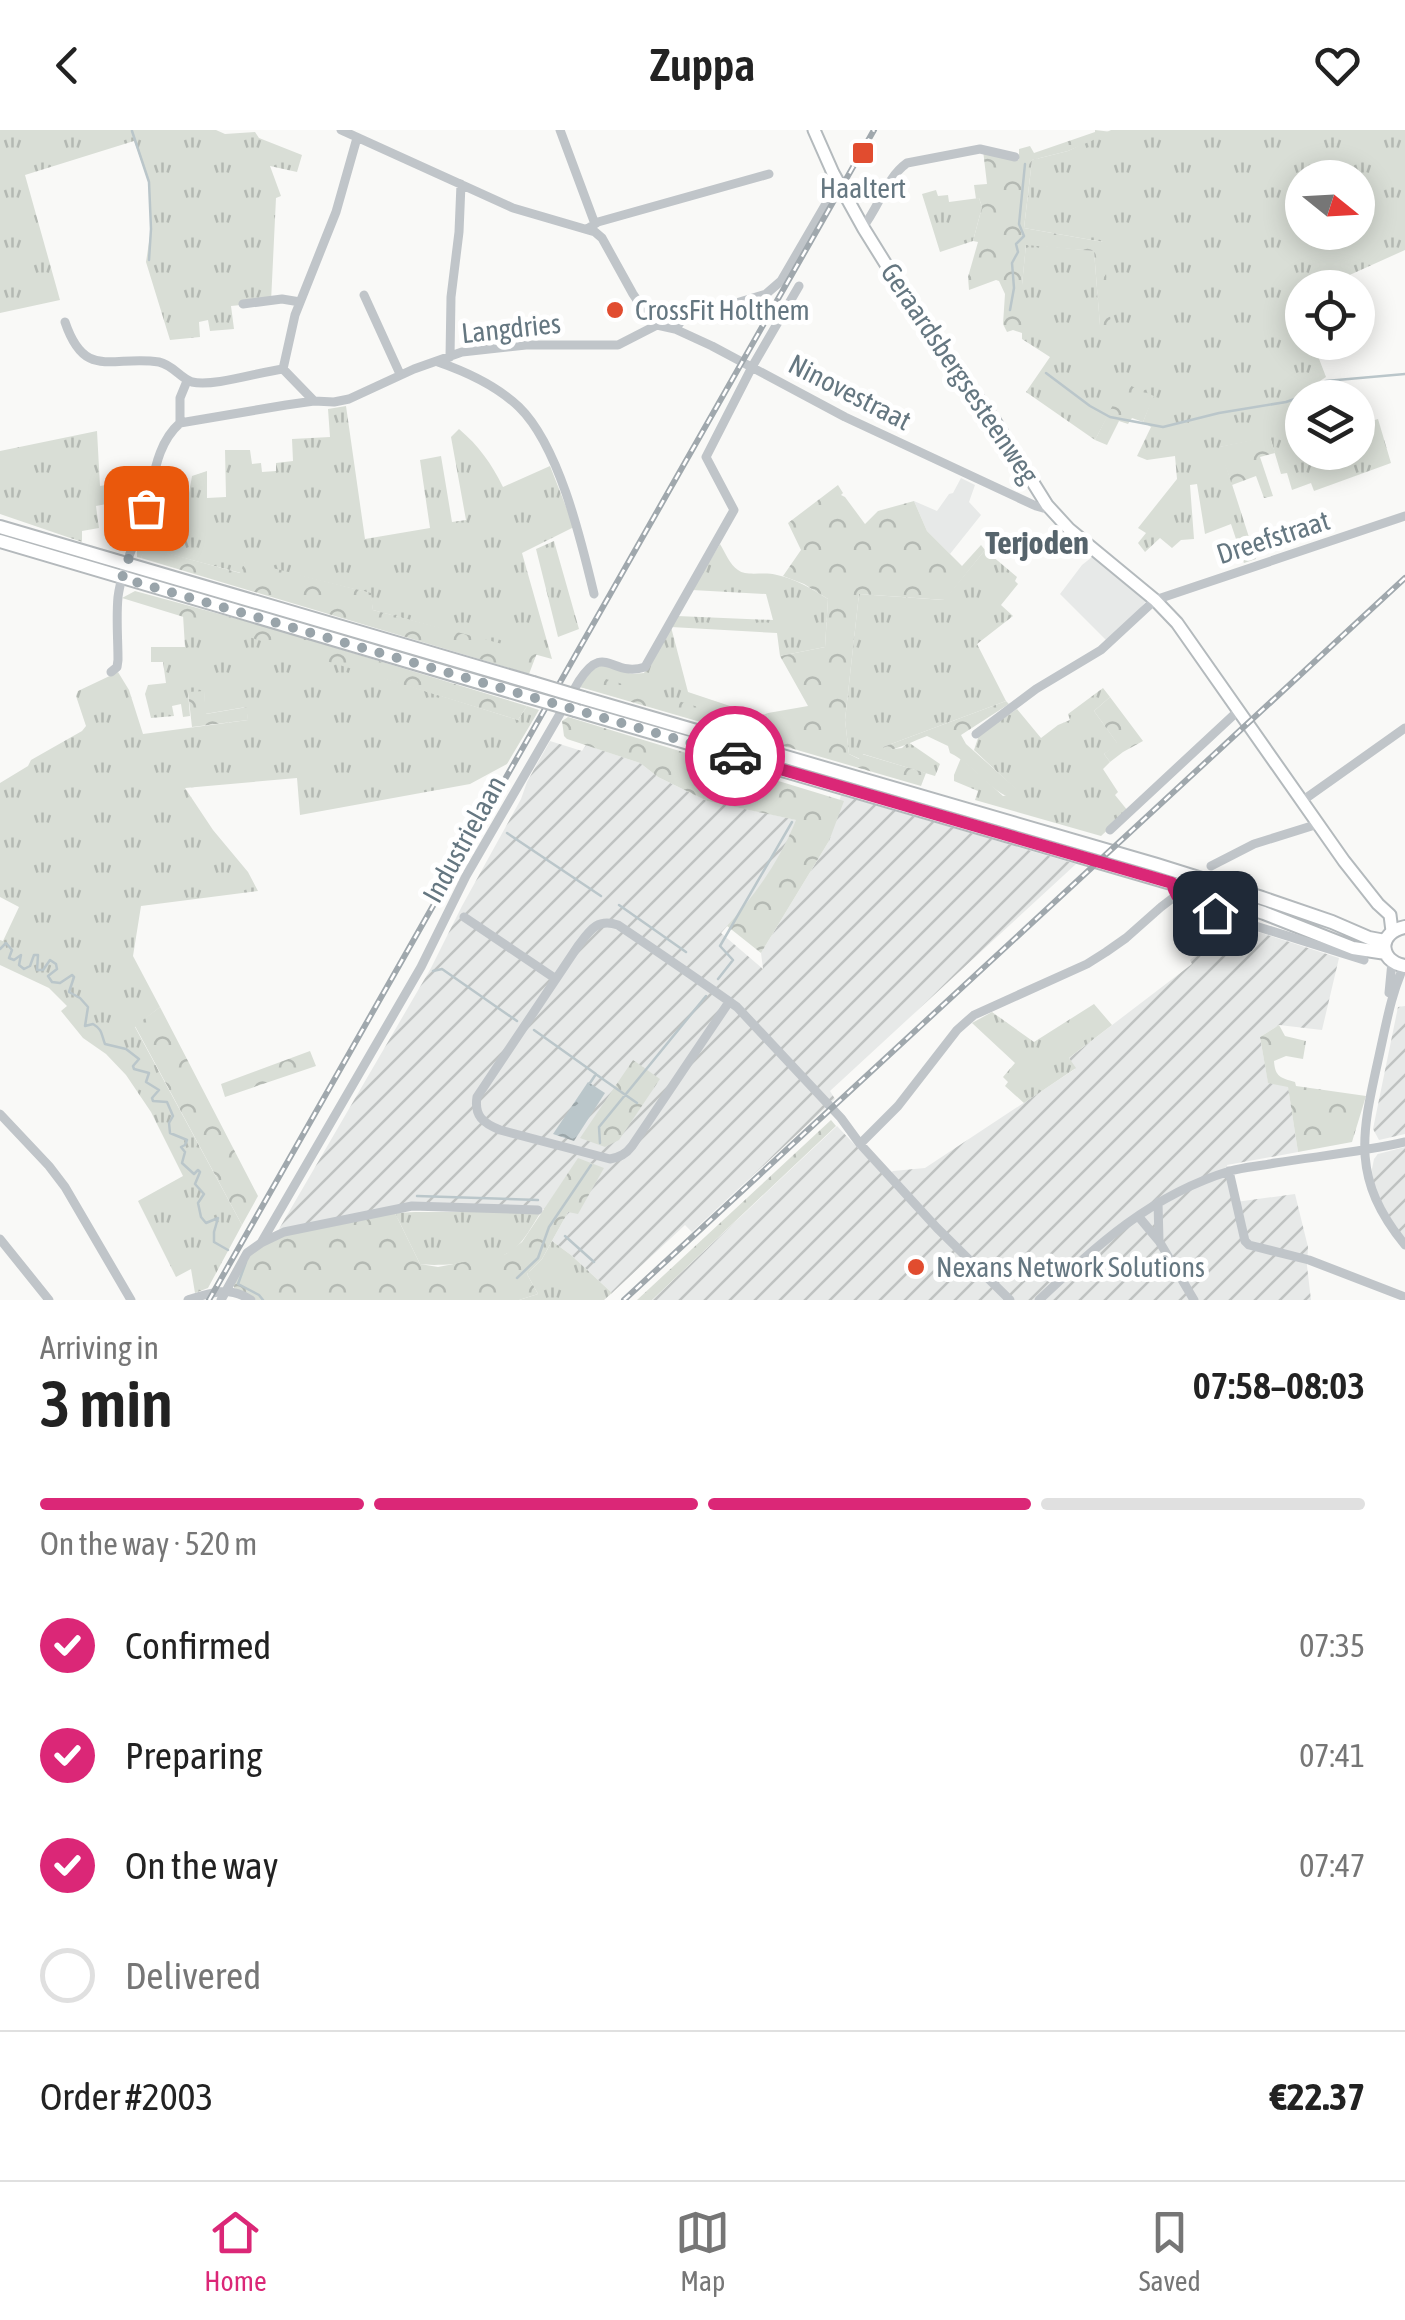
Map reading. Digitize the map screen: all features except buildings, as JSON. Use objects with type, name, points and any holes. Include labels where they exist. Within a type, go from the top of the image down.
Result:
[{"type":"highway","points":[[0,528],[124,571],[529,690],[1157,865],[1316,916],[1396,947]]},
{"type":"highway","points":[[0,541],[124,571]]},
{"type":"highway","points":[[579,704],[1264,913],[1353,948],[1396,947]]},
{"type":"main road","name":"Geraardsbergsesteenweg","points":[[814,130],[850,205],[928,332],[994,420],[1048,505],[1068,529],[1154,600],[1188,637],[1344,861],[1390,915],[1396,947]]},
{"type":"street","points":[[341,130],[513,208],[591,227],[769,174]]},
{"type":"street","points":[[560,130],[591,227],[602,238],[649,318],[657,324]]},
{"type":"street","points":[[284,369],[291,328],[336,212],[357,138]]},
{"type":"street","points":[[862,226],[897,170],[907,162],[980,149],[1016,157]]},
{"type":"street","points":[[675,329],[683,319],[771,292],[838,183]]},
{"type":"street","points":[[450,357],[451,296],[462,184]]},
{"type":"street","points":[[752,367],[799,286]]},
{"type":"street","points":[[364,295],[400,374]]},
{"type":"street","points":[[243,304],[282,299],[300,302]]},
{"type":"street","points":[[65,322],[76,348],[93,360],[163,363],[187,381],[208,383],[284,369]]},
{"type":"street","name":"Ninovestraat","points":[[657,324],[675,329],[958,471],[1036,506],[1048,505]]},
{"type":"street","name":"Langdries","points":[[180,423],[348,399],[400,374],[462,352],[526,345],[618,345],[657,324]]},
{"type":"street","points":[[436,361],[466,371],[502,393],[534,424],[561,479],[594,594]]},
{"type":"street","name":"Industrielaan","points":[[261,1243],[421,967],[466,876],[578,682],[596,661],[635,670],[645,668],[734,510],[706,457],[752,367]]},
{"type":"street","points":[[284,369],[314,401]]},
{"type":"street","points":[[111,672],[118,660],[118,598],[124,571],[163,445],[180,423],[180,398],[187,381]]},
{"type":"street","name":"Dreefstraat","points":[[1154,600],[1405,516]]},
{"type":"street","points":[[976,734],[1036,689],[1101,650],[1154,600]]},
{"type":"street","points":[[1110,830],[1239,710]]},
{"type":"street","points":[[1302,800],[1405,728]]},
{"type":"street","points":[[1211,866],[1254,844],[1318,824]]},
{"type":"street","points":[[860,1144],[898,1106],[957,1030],[974,1015],[1096,958],[1126,938],[1178,889],[1182,903],[1364,960]]},
{"type":"street","points":[[464,917],[556,979]]},
{"type":"street","points":[[730,1002],[626,1154],[610,1159],[500,1130],[478,1116],[477,1097],[590,930],[607,922],[618,925],[730,1002],[841,1118],[937,1228],[1010,1300]]},
{"type":"street","points":[[1396,947],[1390,1005],[1365,1124],[1363,1152],[1370,1186],[1382,1213],[1405,1245]]},
{"type":"street","points":[[0,1114],[64,1187],[131,1300]]},
{"type":"street","points":[[1039,1300],[1100,1242],[1158,1202],[1201,1181],[1229,1172],[1405,1142]]},
{"type":"street","points":[[1229,1172],[1249,1246],[1309,1260],[1405,1297]]},
{"type":"street","points":[[1158,1202],[1159,1240]]},
{"type":"street","points":[[223,1295],[243,1258],[261,1243],[284,1232],[412,1206],[538,1210]]},
{"type":"street","points":[[1138,1216],[1159,1240],[1194,1300]]},
{"type":"street","points":[[0,1238],[49,1300]]},
{"type":"street","points":[[188,1300],[238,1292],[251,1300]]},
{"type":"shaded area","points":[[961,478],[975,485],[969,502],[981,515],[950,554],[927,531],[914,501],[937,511]]},
{"type":"shaded area","points":[[1092,557],[1146,601],[1106,640],[1060,594]]},
{"type":"shaded area","points":[[550,741],[582,751],[586,745],[640,763],[658,777],[707,801],[797,820],[754,896],[721,933],[763,969],[761,953],[829,841],[841,795],[1076,864],[830,1091],[835,1099],[692,1232],[685,1225],[612,1293],[552,1241],[568,1212],[563,1210],[411,1203],[279,1229],[431,968]]},
{"type":"shaded area","points":[[1227,922],[1339,958],[1322,1030],[1279,1025],[1260,1037],[1268,1082],[1288,1086],[1298,1152],[1227,1165],[1236,1202],[1295,1194],[1308,1247],[1311,1300],[652,1300],[837,1126],[885,1177],[893,1171],[925,1168],[1075,1069],[1069,1058],[1192,964],[1190,960],[1207,947],[1204,943]]},
{"type":"shaded area","points":[[1405,1006],[1405,1134],[1379,1140],[1373,1129],[1398,1007]]},
{"type":"shaded area","points":[[1405,1147],[1405,1240],[1391,1222],[1373,1184],[1372,1169],[1378,1154]]},
{"type":"green space","points":[[0,130],[255,132],[259,138],[302,155],[297,172],[270,166],[281,196],[276,198],[271,302],[231,306],[234,329],[210,331],[208,320],[199,322],[200,337],[170,340],[146,262],[151,229],[149,182],[134,141],[25,175],[60,300],[0,313]]},
{"type":"green space","points":[[1095,130],[1112,132],[1068,151],[1032,160],[1024,228],[1103,242],[1111,326],[1100,326],[1094,251],[1026,245],[1022,333],[1007,332],[1003,324],[1005,294],[999,281],[969,290],[968,277],[978,242],[973,241],[982,207],[974,185],[987,184],[983,150],[1019,160],[1019,149],[1030,146],[1034,153]]},
{"type":"green space","points":[[1111,130],[1405,130],[1405,250],[1361,270],[1285,270],[1285,360],[1320,360],[1326,377],[1285,380],[1285,470],[1372,470],[1314,491],[1311,483],[1292,490],[1287,473],[1281,474],[1270,437],[1220,447],[1256,559],[1244,563],[1231,524],[1205,534],[1197,484],[1190,485],[1194,539],[1181,540],[1172,548],[1160,538],[1145,552],[1138,543],[1146,533],[1138,528],[1177,479],[1175,456],[1147,460],[1137,456],[1151,427],[1143,422],[1153,396],[1119,395],[1095,440],[1026,392],[1050,357],[1022,339],[1026,244],[1094,251],[1100,325],[1103,242],[1024,228],[1032,160],[1068,151]]},
{"type":"green space","points":[[936,190],[938,196],[948,195],[949,202],[979,198],[982,207],[973,241],[940,252],[922,194]]},
{"type":"green space","points":[[1113,378],[1154,396],[1143,422],[1132,418],[1128,424],[1119,421],[1107,445],[1095,440],[1118,395],[1107,390]]},
{"type":"green space","points":[[346,406],[365,539],[430,528],[420,460],[441,456],[452,522],[466,520],[451,437],[459,429],[484,455],[503,487],[550,466],[574,527],[522,553],[552,659],[373,610],[370,593],[245,562],[241,573],[146,548],[141,558],[137,557],[150,514],[184,522],[192,476],[207,471],[207,498],[226,497],[225,450],[250,450],[252,464],[261,463],[262,472],[276,471],[276,463],[293,461],[292,439],[330,437],[328,409]]},
{"type":"green space","points":[[1378,419],[1391,463],[1375,469],[1375,420]]},
{"type":"green space","points":[[97,431],[100,486],[118,483],[117,471],[149,466],[143,497],[96,506],[99,528],[82,531],[82,542],[0,514],[0,451]]},
{"type":"green space","points":[[1270,436],[1275,453],[1260,457],[1273,496],[1264,498],[1256,476],[1232,485],[1219,447]]},
{"type":"green space","points":[[838,485],[841,495],[865,524],[878,511],[914,501],[927,531],[962,566],[981,545],[985,550],[945,600],[859,594],[845,720],[849,754],[859,759],[862,754],[926,773],[921,786],[580,687],[596,676],[767,728],[768,713],[808,706],[780,656],[825,647],[828,599],[783,576],[801,550],[788,523]]},
{"type":"green space","points":[[554,541],[579,629],[558,637],[536,549]]},
{"type":"green space","points":[[720,544],[742,572],[784,577],[828,599],[825,647],[780,656],[777,633],[671,627],[688,692],[760,716],[768,713],[767,729],[580,687],[587,672],[602,665],[632,674],[644,673],[677,616],[773,620],[766,594],[692,590]]},
{"type":"green space","points":[[145,547],[240,573],[245,561],[371,593],[373,610],[537,653],[529,674],[141,558]]},
{"type":"green space","points":[[985,550],[1017,577],[1018,584],[1001,605],[1013,616],[977,644],[1006,701],[883,747],[902,748],[908,742],[940,764],[935,776],[863,754],[860,759],[849,754],[845,720],[859,594],[944,600]]},
{"type":"green space","points":[[135,591],[527,706],[518,720],[122,598]]},
{"type":"green space","points":[[183,615],[518,720],[527,706],[539,710],[507,764],[470,784],[300,815],[297,778],[185,788],[258,891],[141,906],[133,956],[160,1007],[135,1027],[242,1225],[208,1288],[195,1293],[191,1269],[176,1277],[138,1201],[183,1176],[151,1112],[126,1075],[83,1038],[61,1011],[67,1006],[49,988],[0,965],[0,940],[3,941],[19,907],[0,897],[0,783],[82,731],[86,726],[76,696],[78,691],[118,672],[129,690],[143,734],[248,720],[246,707],[205,714],[204,692],[188,692],[190,716],[183,717],[181,704],[172,706],[174,716],[151,718],[145,694],[148,685],[166,683],[163,662],[151,662],[151,647],[185,647]]},
{"type":"green space","points":[[1103,688],[1110,697],[1094,711],[1118,744],[1104,754],[1110,762],[1103,769],[1128,811],[1101,836],[975,800],[978,791],[954,781],[961,758],[1003,796],[1020,793],[974,750],[979,735],[1017,709],[1041,738],[1070,720],[1068,714]]},
{"type":"green space","points":[[204,691],[206,714],[247,707],[248,720],[192,727],[188,692]]},
{"type":"green space","points":[[1110,697],[1143,741],[1110,762],[1104,754],[1117,743],[1094,711]]},
{"type":"green space","points":[[1006,701],[1009,704],[961,735],[1021,793],[1016,800],[990,785],[950,753],[948,746],[927,736],[891,750],[883,747]]},
{"type":"green space","points":[[568,717],[844,801],[829,841],[761,953],[727,926],[766,876],[796,820],[707,801],[658,777],[640,763],[567,739],[562,721]]},
{"type":"green space","points":[[1094,1004],[1112,1025],[1069,1058],[1076,1068],[1024,1103],[1005,1086],[1008,1082],[1003,1077],[1015,1063],[972,1023],[992,1012],[1034,1042]]},
{"type":"green space","points":[[160,1007],[258,1196],[242,1225],[135,1026]]},
{"type":"green space","points":[[1279,1025],[1285,1036],[1306,1041],[1303,1059],[1286,1056],[1274,1061],[1280,1076],[1296,1086],[1366,1096],[1352,1142],[1298,1152],[1288,1087],[1268,1083],[1260,1037]]},
{"type":"green space","points":[[310,1051],[316,1066],[225,1097],[221,1084]]},
{"type":"green space","points":[[633,1060],[660,1079],[619,1140],[605,1147],[580,1138]]},
{"type":"green space","points":[[831,1120],[836,1126],[652,1300],[637,1300]]},
{"type":"green space","points":[[578,1158],[604,1168],[578,1214],[568,1212],[542,1259],[527,1274],[538,1294],[519,1300],[256,1300],[234,1288],[243,1262],[282,1236],[395,1213],[420,1264],[438,1267],[506,1254],[522,1242]]},
{"type":"green space","points":[[541,1212],[512,1251],[498,1257],[439,1265],[420,1264],[395,1213]]},
{"type":"green space","points":[[552,1241],[612,1293],[604,1300],[519,1300],[538,1294],[527,1274]]},
{"type":"water","points":[[588,1082],[605,1093],[574,1141],[553,1134]]},
{"type":"waterway","points":[[132,131],[149,182],[149,260]]},
{"type":"waterway","points":[[1010,310],[1014,288],[1012,263],[1018,252],[1016,244],[1024,236],[1019,224],[1025,164]]},
{"type":"waterway","points":[[1046,373],[1110,417],[1163,427],[1286,402],[1306,395],[1326,381],[1405,374]]},
{"type":"waterway","points":[[718,979],[733,960],[720,946],[792,822]]},
{"type":"waterway","points":[[507,833],[601,896]]},
{"type":"waterway","points":[[619,905],[686,952]]},
{"type":"waterway","points":[[0,949],[6,943],[12,950],[9,958],[14,960],[21,955],[19,965],[24,969],[30,966],[34,955],[38,955],[37,970],[43,970],[50,960],[57,969],[48,976],[52,982],[60,983],[72,975],[69,992],[88,1007],[85,1026],[93,1024],[105,1044],[126,1049],[139,1059],[134,1069],[149,1073],[146,1082],[159,1090],[153,1101],[167,1102],[173,1116],[170,1133],[187,1140],[181,1147],[185,1152],[182,1163],[194,1174],[200,1172],[195,1184],[204,1194],[198,1203],[201,1217],[206,1223],[218,1218],[214,1242],[228,1250]]},
{"type":"waterway","points":[[433,971],[442,969],[517,1021]]},
{"type":"waterway","points":[[600,1143],[599,1127],[706,996]]},
{"type":"waterway","points":[[534,1030],[596,1074],[590,1083]]},
{"type":"waterway","points":[[597,1075],[637,1103]]},
{"type":"waterway","points":[[517,1278],[538,1258],[549,1227],[591,1165]]},
{"type":"waterway","points":[[417,1196],[538,1200]]},
{"type":"waterway","points":[[565,1236],[594,1262]]},
{"type":"waterway","points":[[246,1262],[238,1284],[263,1300]]},
{"type":"railway","points":[[209,1300],[874,130]]},
{"type":"railway","points":[[624,1300],[1405,578]]},
{"type":"way so far","points":[[146,508],[122,578],[735,756]]},
{"type":"place","name":"Haaltert","points":[[863,153]]},
{"type":"place","name":"CrossFit Holthem","points":[[615,310]]},
{"type":"place","name":"Nexans Network Solutions","points":[[916,1267]]},
{"type":"district","name":"Terjoden","points":[[1037,542]]},
{"type":"route","points":[[735,756],[1172,883],[1175,897],[1182,903],[1215,913]]}]
